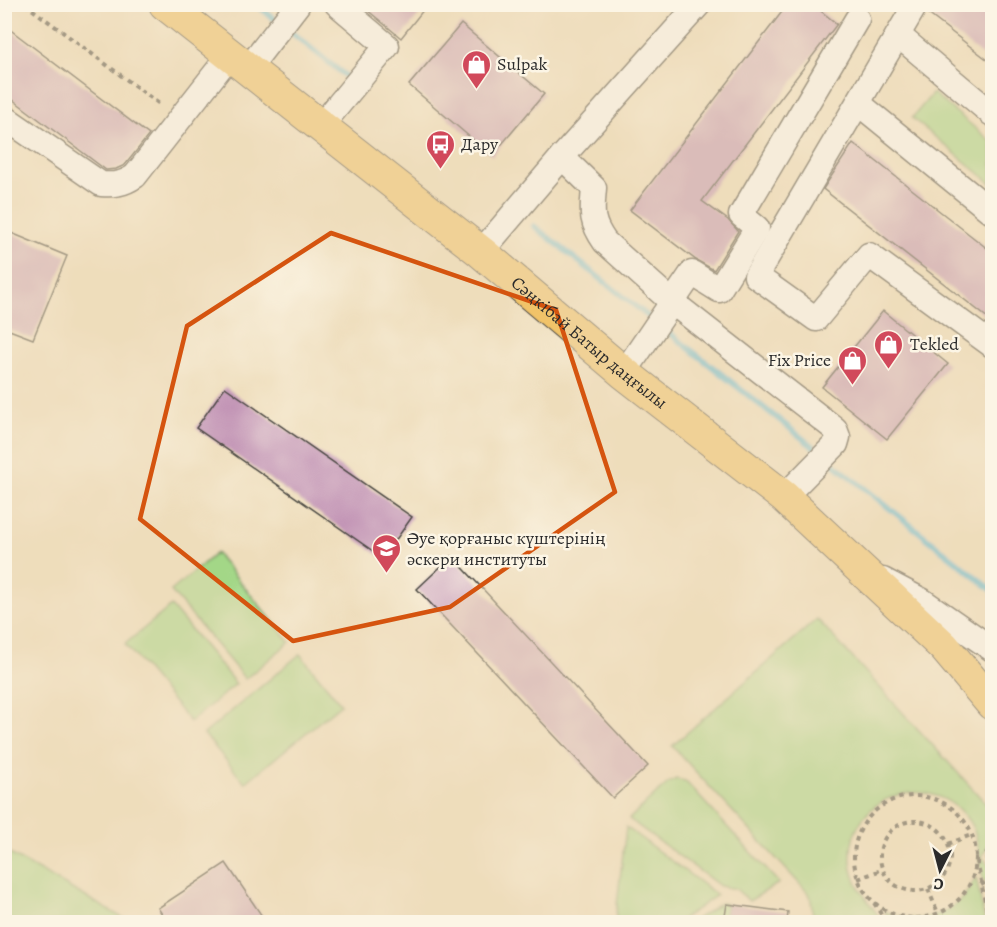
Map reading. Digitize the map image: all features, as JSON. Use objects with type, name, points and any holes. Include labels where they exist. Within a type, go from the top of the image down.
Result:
[{"type":"main road","name":"Сәңкібай Батыр даңғылы","points":[[165,4],[481,252],[624,373],[784,497],[944,647],[993,704]]},
{"type":"street","points":[[321,126],[387,46],[337,4]]},
{"type":"street","points":[[481,252],[699,4]]},
{"type":"street","points":[[908,7],[898,35],[756,276],[816,319],[869,255],[993,345]]},
{"type":"street","points":[[4,117],[101,184],[126,183],[135,176],[179,119],[287,18]]},
{"type":"street","points":[[624,373],[692,273],[719,290],[757,228],[741,216],[857,19]]},
{"type":"street","points":[[898,35],[993,114]]},
{"type":"street","points":[[858,103],[993,212]]},
{"type":"street","points":[[562,158],[594,188],[591,216],[596,230],[662,316],[835,429],[838,437],[824,456],[784,497]]},
{"type":"street","points":[[859,567],[923,601],[993,649]]},
{"type":"path","points":[[25,4],[179,119]]},
{"type":"path","points":[[886,922],[858,879],[854,861],[855,842],[863,824],[876,810],[892,800],[913,796],[934,799],[953,809],[966,824],[974,844],[988,922]]},
{"type":"path","points":[[926,822],[937,828],[948,844],[950,861],[946,874],[928,889],[917,892],[906,891],[895,886],[881,870],[880,847],[884,837],[902,823],[926,822]]},
{"type":"path","points":[[948,844],[971,835]]},
{"type":"path","points":[[993,842],[985,857],[993,865]]},
{"type":"path","points":[[872,900],[882,908],[900,916],[919,917],[938,913],[956,902],[969,885],[976,857]]},
{"type":"path","points":[[858,879],[881,870]]},
{"type":"path","points":[[981,885],[993,879]]},
{"type":"path","points":[[928,889],[938,913]]},
{"type":"highlighted area","points":[[331,233],[556,310],[615,492],[450,607],[293,641],[140,519],[187,326]]},
{"type":"green space","points":[[933,93],[992,142],[992,184],[912,118]]},
{"type":"green space","points":[[216,553],[290,642],[245,679],[171,591]]},
{"type":"green space","points":[[171,606],[236,684],[190,722],[125,644]]},
{"type":"green space","points":[[817,619],[992,810],[992,840],[982,857],[992,869],[992,877],[983,882],[975,833],[958,809],[939,797],[918,793],[897,795],[878,804],[863,819],[853,839],[852,871],[863,894],[883,922],[814,922],[810,895],[672,746]]},
{"type":"green space","points":[[300,654],[341,704],[245,783],[204,734]]},
{"type":"green space","points":[[676,779],[685,781],[779,883],[749,901],[736,889],[720,886],[629,819],[668,783]]},
{"type":"green space","points":[[626,827],[717,895],[678,922],[615,922]]},
{"type":"green space","points":[[5,851],[130,922],[5,922]]},
{"type":"green space","points":[[976,876],[985,922],[891,922],[884,911],[912,918],[938,914],[960,900]]},
{"type":"green space","points":[[721,903],[727,904],[724,922],[692,922]]},
{"type":"building","points":[[360,4],[428,4],[401,38]]},
{"type":"building","points":[[788,4],[812,4],[837,24],[702,201],[728,220],[738,231],[714,270],[696,260],[630,210]]},
{"type":"building","points":[[930,4],[993,4],[993,64],[927,13]]},
{"type":"building","name":"Sulpak","points":[[461,24],[544,94],[492,156],[409,85]]},
{"type":"building","points":[[4,25],[149,135],[125,165],[106,170],[4,93]]},
{"type":"building","points":[[853,143],[993,253],[993,322],[823,189]]},
{"type":"building","points":[[4,230],[67,256],[33,339],[4,328]]},
{"type":"building","name":"Тekled","points":[[883,311],[948,364],[887,439],[822,387]]},
{"type":"building","points":[[225,387],[412,517],[383,558],[196,428]]},
{"type":"building","points":[[452,556],[648,766],[613,798],[417,589]]},
{"type":"building","points":[[226,863],[266,922],[167,922],[158,908]]},
{"type":"building","points":[[727,904],[788,912],[787,922],[724,922]]},
{"type":"waterway","points":[[256,4],[279,23]]},
{"type":"waterway","points":[[287,29],[347,77]]},
{"type":"waterway","points":[[534,226],[654,321]]},
{"type":"waterway","points":[[662,327],[821,453]]},
{"type":"waterway","points":[[829,460],[992,590]]},
{"type":"place","name":"Sulpak","points":[[476,90]]},
{"type":"place","name":"Дару","points":[[440,170]]},
{"type":"place","name":"Тekled","points":[[889,370]]},
{"type":"place","name":"Fix Price","points":[[852,386]]},
{"type":"place","name":"Әуе қорғаныс күштерінің әскери институты","points":[[386,574]]}]
